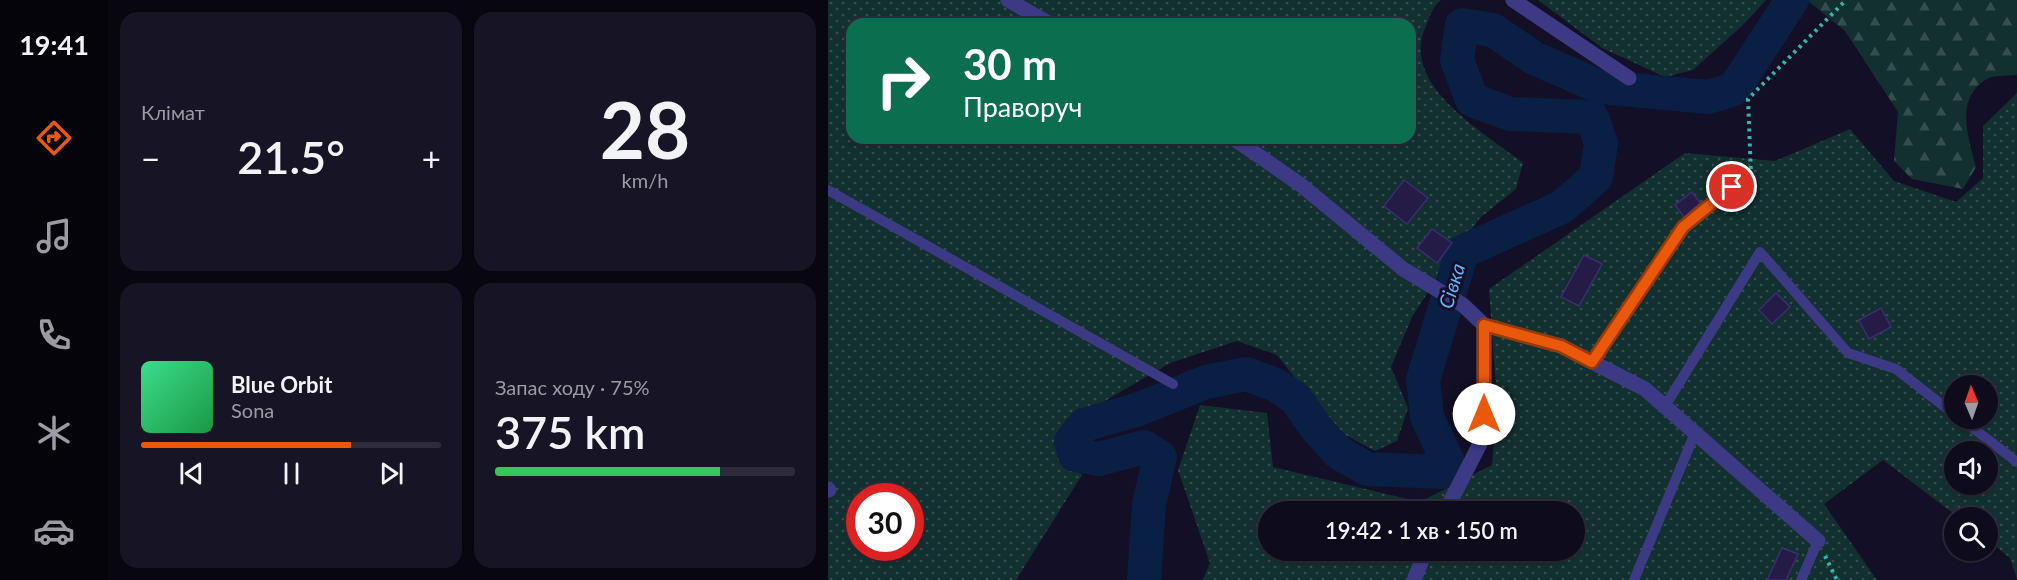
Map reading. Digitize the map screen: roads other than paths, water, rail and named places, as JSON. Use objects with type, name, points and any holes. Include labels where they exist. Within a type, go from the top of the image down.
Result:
[{"type":"street","points":[[1008,0],[1040,18]]},
{"type":"street","points":[[1513,0],[1629,78]]},
{"type":"street","points":[[1242,144],[1301,185],[1403,269],[1463,305],[1484,325],[1561,346],[1645,389],[1818,541]]},
{"type":"street","points":[[1452,501],[1484,436],[1484,325]]},
{"type":"street","points":[[1414,580],[1422,561]]},
{"type":"lane","points":[[1592,362],[1683,227],[1732,187]]},
{"type":"lane","points":[[828,189],[1173,384]]},
{"type":"lane","points":[[1665,406],[1760,252],[1848,353],[1896,369],[1944,406]]},
{"type":"lane","points":[[1976,429],[2015,456]]},
{"type":"lane","points":[[1634,580],[1695,433]]},
{"type":"lane","points":[[1801,580],[1818,541]]},
{"type":"waterway","name":"Сівка","points":[[1144,580],[1149,504],[1160,457],[1144,447],[1099,459],[1075,455],[1071,442],[1084,425],[1139,409],[1206,382],[1246,374],[1276,385],[1296,399],[1317,429],[1339,453],[1367,469],[1442,472],[1448,462],[1427,417],[1423,380],[1462,252],[1562,207],[1596,177],[1601,143],[1592,117],[1510,114],[1472,100],[1457,60],[1462,25],[1493,30],[1534,58],[1600,87],[1708,97],[1734,89],[1792,0]]}]
